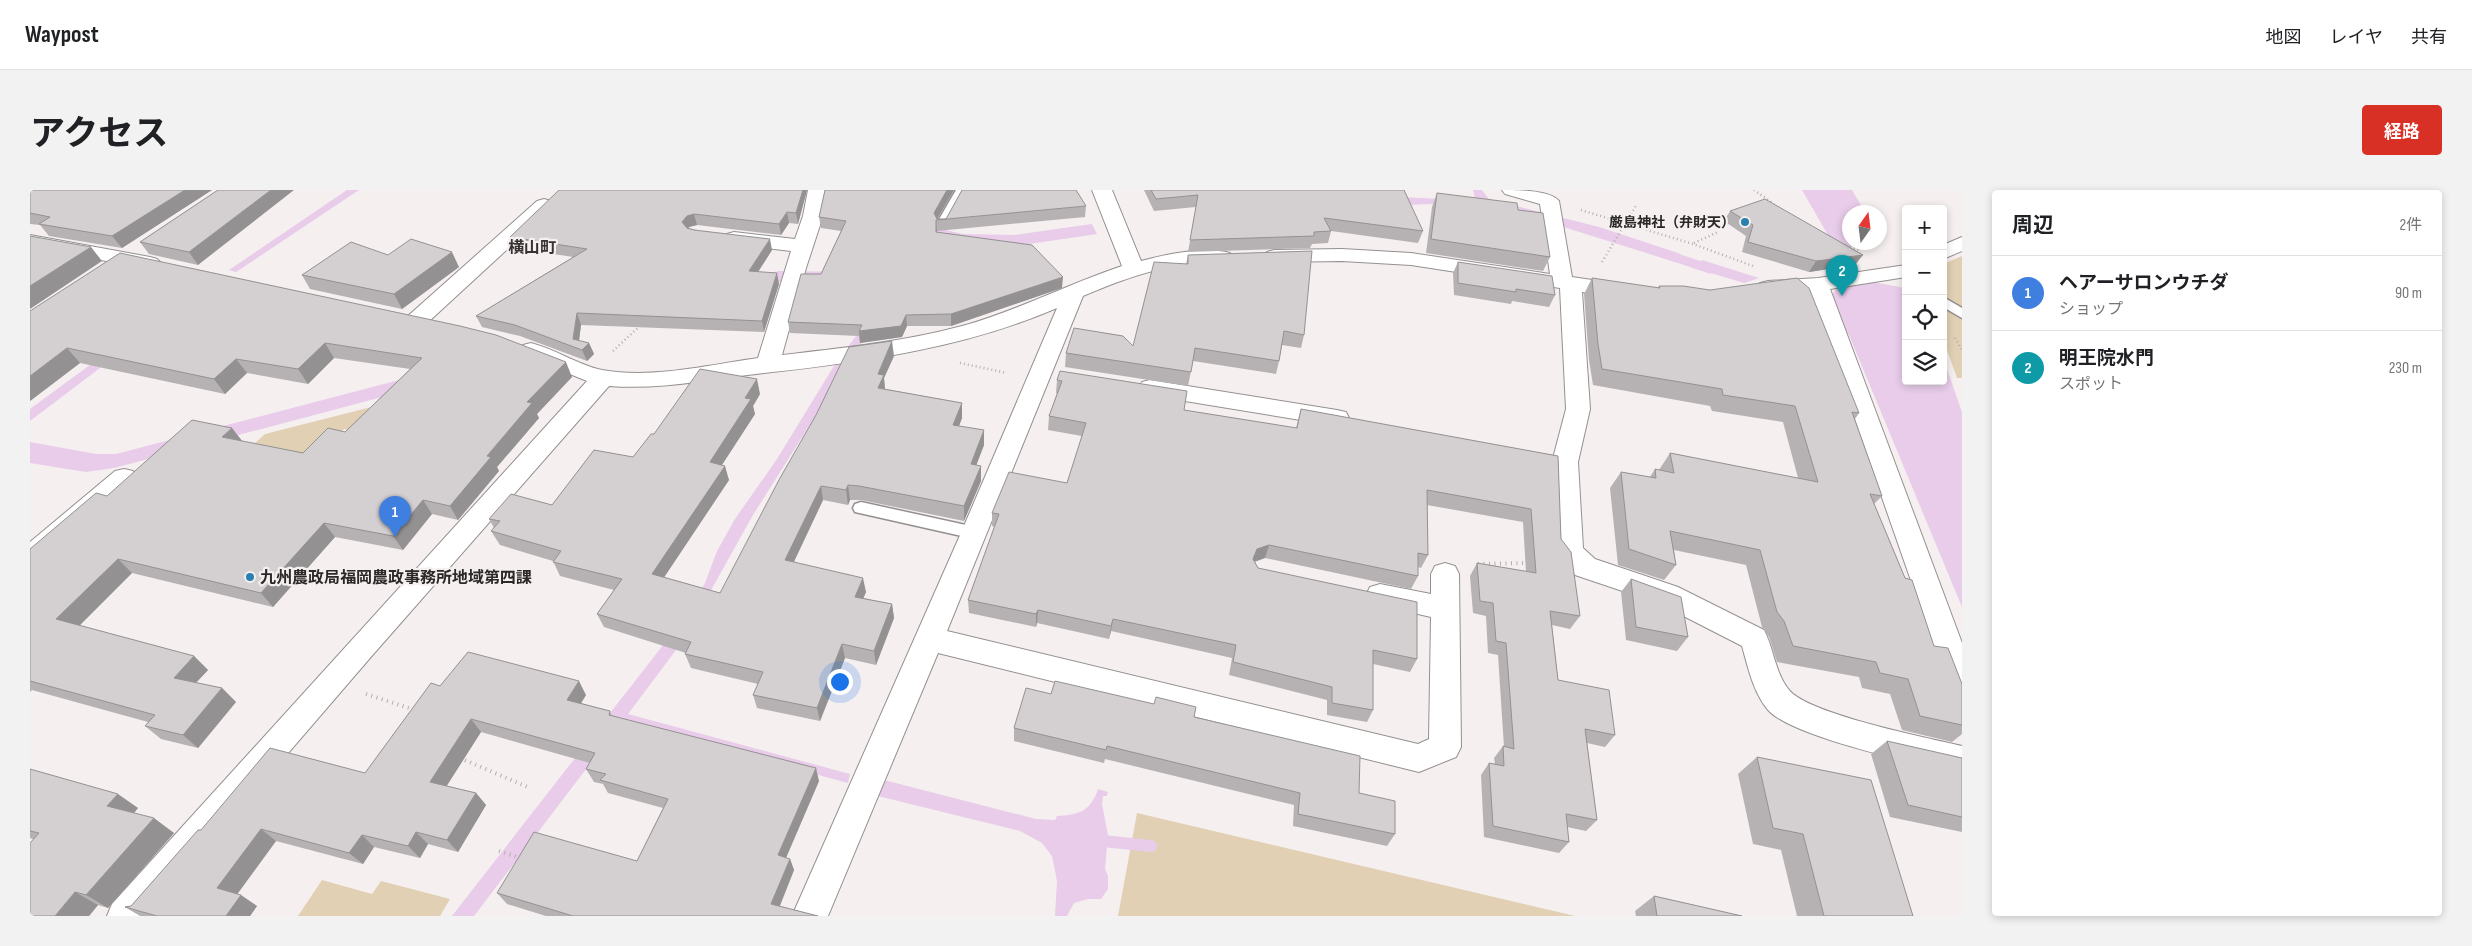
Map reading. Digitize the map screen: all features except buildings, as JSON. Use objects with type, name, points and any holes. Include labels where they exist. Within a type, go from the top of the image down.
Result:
[{"type":"street","points":[[1102,190],[1134,269]]},
{"type":"street","points":[[1512,190],[1551,214],[1566,282],[1578,409],[1556,461],[1568,552],[1585,567],[1668,594],[1754,639],[1766,682],[1779,701],[1807,718],[1890,743],[1962,760]]},
{"type":"street","points":[[443,326],[408,318],[558,192]]},
{"type":"street","points":[[768,364],[815,203]]},
{"type":"street","points":[[716,236],[802,246]]},
{"type":"street","points":[[37,242],[124,257],[168,267]]},
{"type":"street","points":[[101,273],[148,242]]},
{"type":"street","points":[[1947,251],[1962,243]]},
{"type":"street","points":[[511,343],[596,376],[655,379],[907,346],[995,324],[1073,295],[1134,269],[1180,260],[1249,256],[1342,256],[1411,259],[1643,293]]},
{"type":"street","points":[[1747,289],[1812,285],[1902,273]]},
{"type":"street","points":[[1812,285],[1962,684]]},
{"type":"street","points":[[810,916],[975,533],[1073,295]]},
{"type":"street","points":[[1039,375],[1068,376]]},
{"type":"street","points":[[126,916],[596,376]]},
{"type":"street","points":[[1125,385],[1361,422]]},
{"type":"street","points":[[30,558],[124,478]]},
{"type":"street","points":[[930,639],[1419,758],[1445,747],[1445,574]]},
{"type":"street","points":[[1350,589],[1445,609]]},
{"type":"lane","points":[[942,224],[962,190]]},
{"type":"lane","points":[[1952,307],[1962,326]]},
{"type":"lane","points":[[861,508],[975,533]]},
{"type":"path","points":[[1754,190],[1779,210]]},
{"type":"path","points":[[1613,244],[1637,204]]},
{"type":"path","points":[[1551,214],[1625,223],[1812,285]]},
{"type":"path","points":[[1693,244],[1718,232]]},
{"type":"path","points":[[1861,250],[1868,252]]},
{"type":"path","points":[[596,376],[641,326],[639,320]]},
{"type":"path","points":[[907,346],[972,367],[1039,375]]},
{"type":"path","points":[[1445,574],[1463,564],[1511,564],[1576,559]]},
{"type":"path","points":[[329,683],[422,712]]},
{"type":"path","points":[[461,751],[460,759],[530,788]]},
{"type":"path","points":[[499,851],[522,859]]},
{"type":"shaded area","points":[[347,190],[359,190],[236,272],[229,270]]},
{"type":"shaded area","points":[[1473,190],[1482,190],[1489,199],[1599,227],[1681,254],[1675,262],[1557,225],[1457,205],[1431,204],[1295,210],[1397,197],[1469,200],[1475,198]]},
{"type":"shaded area","points":[[1092,224],[1097,234],[1029,244],[864,339],[753,515],[682,642],[628,714],[850,774],[848,783],[622,722],[474,916],[452,916],[681,622],[705,583],[717,551],[735,519],[777,459],[837,361],[879,306],[812,280],[679,289],[780,271],[862,272],[928,233],[941,229],[963,234],[1015,235]]},
{"type":"shaded area","points":[[1962,256],[1962,378],[1957,378],[1947,350],[1947,262]]},
{"type":"shaded area","points":[[1702,260],[1759,278],[1744,283],[1694,268]]},
{"type":"shaded area","points":[[1867,281],[1902,287],[1902,385],[1947,385],[1947,369],[1962,412],[1962,607],[1849,335],[1830,303],[1835,290],[1848,284]]},
{"type":"shaded area","points":[[203,290],[30,421],[30,409],[147,323]]},
{"type":"shaded area","points":[[506,352],[480,371],[114,468],[86,472],[30,463],[30,442],[96,454],[116,454]]},
{"type":"shaded area","points":[[391,402],[363,432],[344,429],[311,464],[253,445],[265,434]]},
{"type":"shaded area","points":[[884,780],[1036,819],[1055,820],[1057,816],[1078,813],[1088,807],[1098,789],[1108,792],[1107,796],[1103,796],[1102,804],[1108,835],[1105,869],[1108,876],[1108,889],[1101,899],[1088,899],[1074,903],[1067,916],[1055,916],[1057,881],[1052,856],[1042,843],[1020,831],[878,796]]},
{"type":"shaded area","points":[[1137,813],[1575,916],[1118,916]]},
{"type":"shaded area","points":[[322,880],[372,894],[381,881],[450,899],[440,916],[298,916]]},
{"type":"waterway","points":[[1827,190],[1842,217]]},
{"type":"waterway","points":[[1665,254],[1710,269]]},
{"type":"waterway","points":[[1093,840],[1151,846]]},
{"type":"place","name":"厳島神社（弁財天）","points":[[1745,222]]},
{"type":"place","name":"明王院水門","points":[[1842,296]]},
{"type":"place","name":"ヘアーサロンウチダ","points":[[395,537]]},
{"type":"place","name":"九州農政局福岡農政事務所地域第四課","points":[[250,577]]},
{"type":"district","name":"横山町","points":[[532,247]]}]
